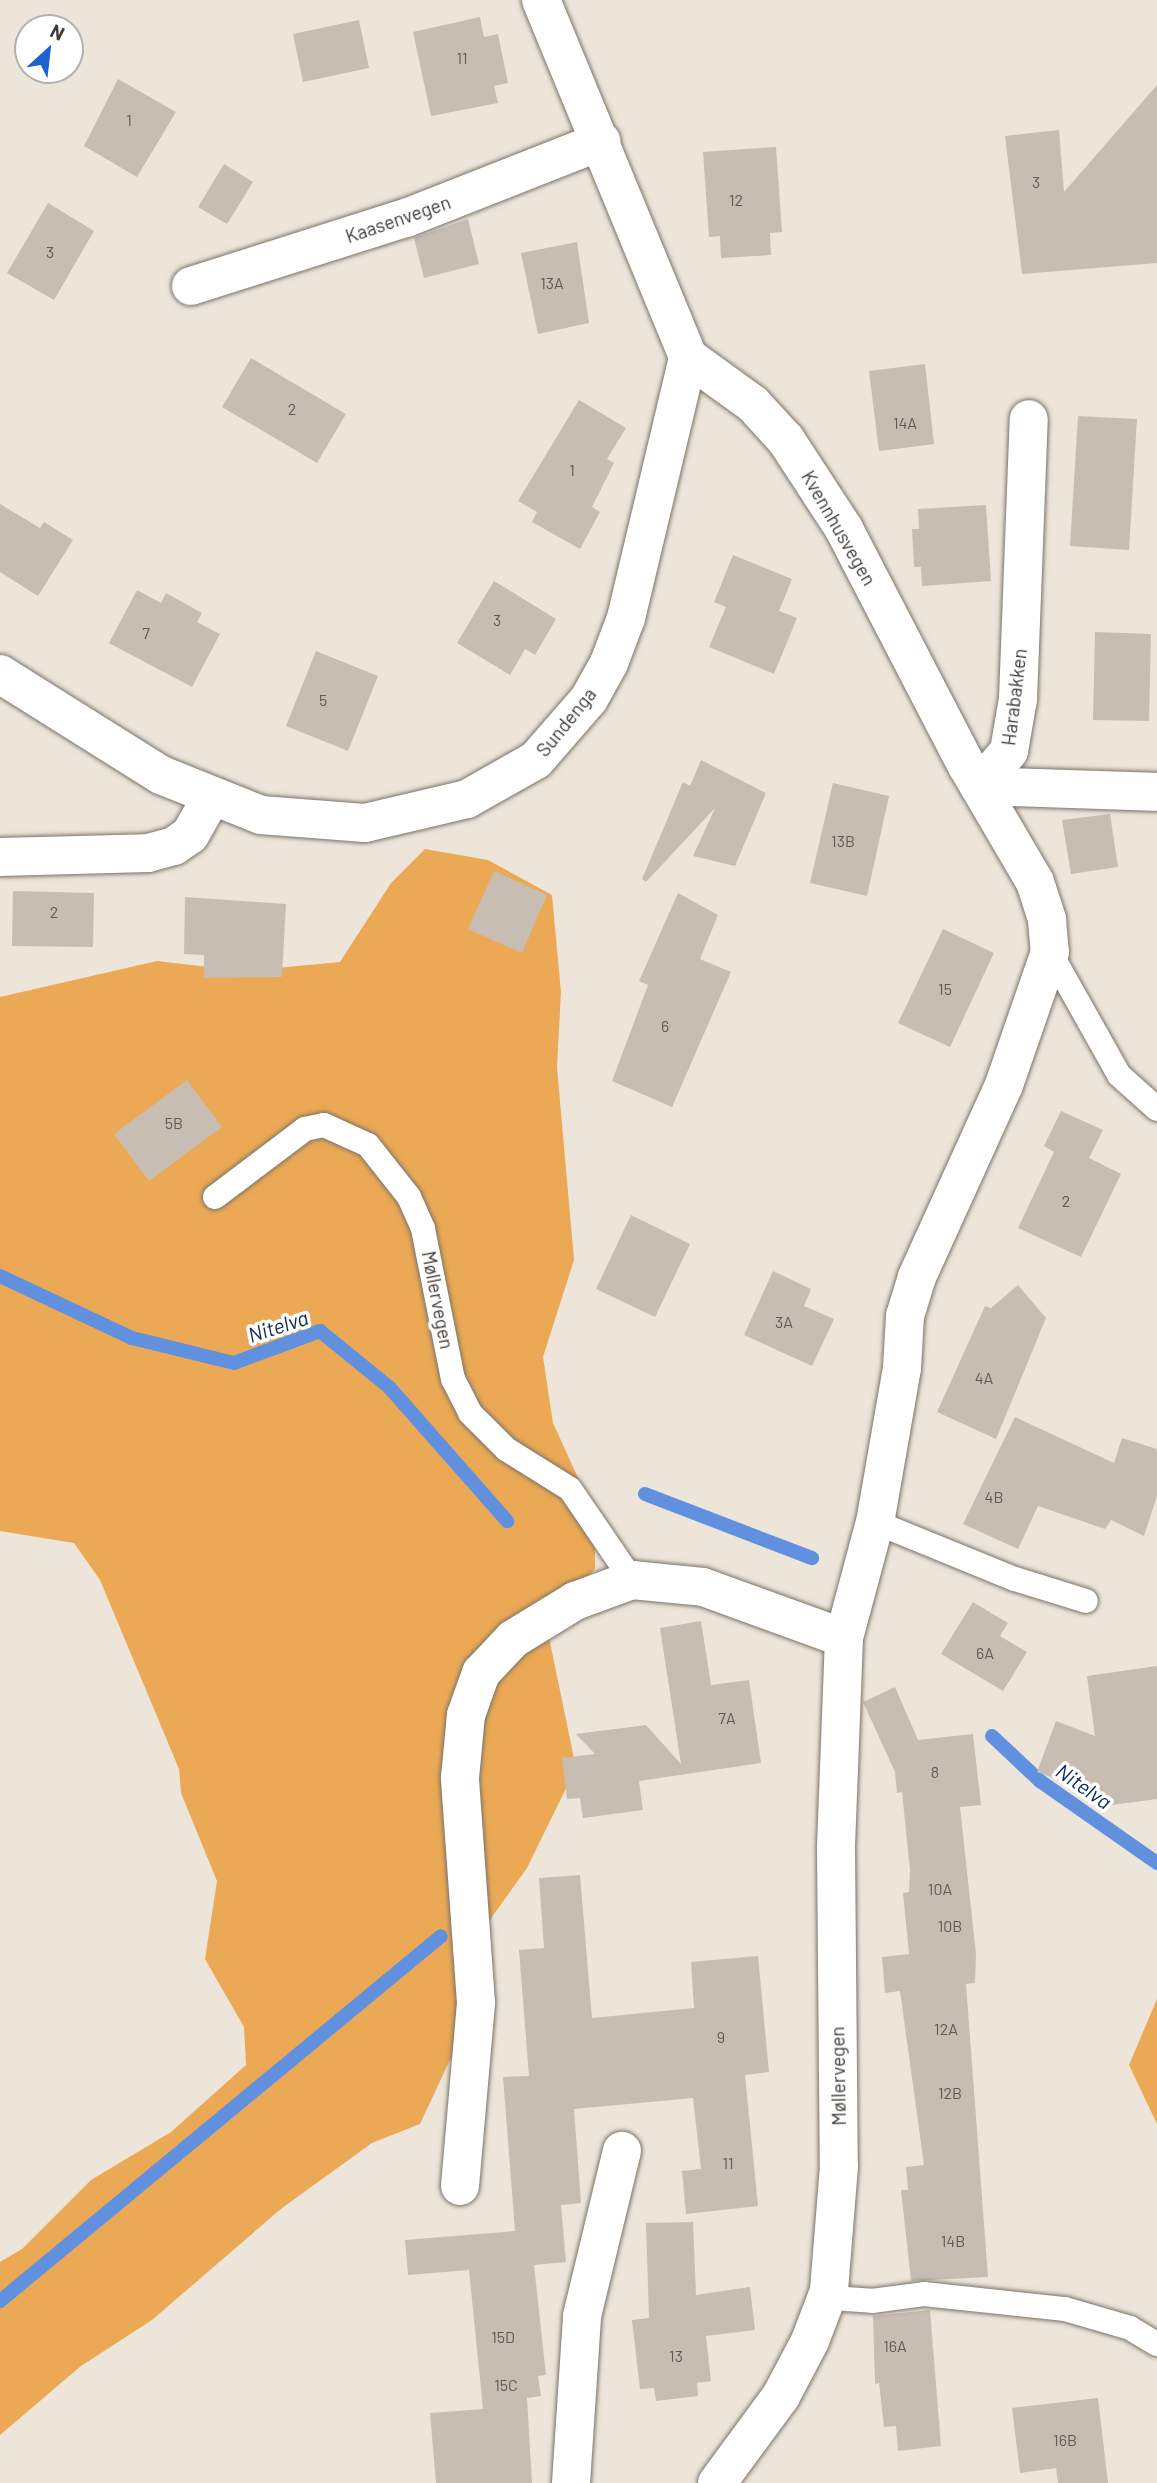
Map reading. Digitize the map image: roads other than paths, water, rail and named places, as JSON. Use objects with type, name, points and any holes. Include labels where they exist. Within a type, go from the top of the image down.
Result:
[{"type":"street","points":[[541,0],[688,357]]},
{"type":"street","name":"Kaasenvegen","points":[[191,286],[406,218],[601,141]]},
{"type":"street","name":"Kvennhusvegen","points":[[688,357],[753,404],[786,440],[844,529],[979,786],[1035,882],[1047,920],[1050,952],[1004,1085]]},
{"type":"street","name":"Sundenga","points":[[0,674],[105,744],[211,798],[261,815],[365,823],[467,799],[536,760],[589,699],[623,629],[688,357]]},
{"type":"street","name":"Harabakken","points":[[979,786],[1009,751],[1018,699],[1029,419]]},
{"type":"street","points":[[979,786],[1157,792]]},
{"type":"street","points":[[0,857],[148,853],[174,846],[190,835],[211,798]]},
{"type":"street","name":"Møllervegen","points":[[717,2483],[780,2396],[810,2341],[829,2291],[839,2166],[836,1847],[844,1638],[875,1522],[909,1303],[1004,1085]]},
{"type":"street","points":[[460,2186],[476,2003],[460,1779],[466,1715],[481,1673],[513,1639],[575,1601],[632,1580],[703,1587],[844,1638]]},
{"type":"street","points":[[571,2483],[582,2316],[622,2151]]},
{"type":"lane","points":[[1050,952],[1119,1075],[1157,1109]]},
{"type":"lane","name":"Møllervegen","points":[[215,1198],[305,1129],[324,1125],[368,1145],[409,1196],[423,1229],[453,1379],[470,1413],[506,1449],[570,1489],[632,1580]]},
{"type":"lane","points":[[875,1522],[1015,1579],[1086,1601]]},
{"type":"lane","points":[[829,2291],[846,2299],[872,2301],[924,2294],[1065,2309],[1130,2328],[1157,2344]]},
{"type":"waterway","name":"Nitelva","points":[[0,1276],[132,1338],[234,1363],[320,1331],[389,1387],[507,1521]]},
{"type":"waterway","name":"Nitelva","points":[[645,1494],[812,1558]]},
{"type":"waterway","name":"Nitelva","points":[[992,1736],[1040,1781],[1157,1863]]},
{"type":"waterway","points":[[0,2301],[441,1936]]}]
